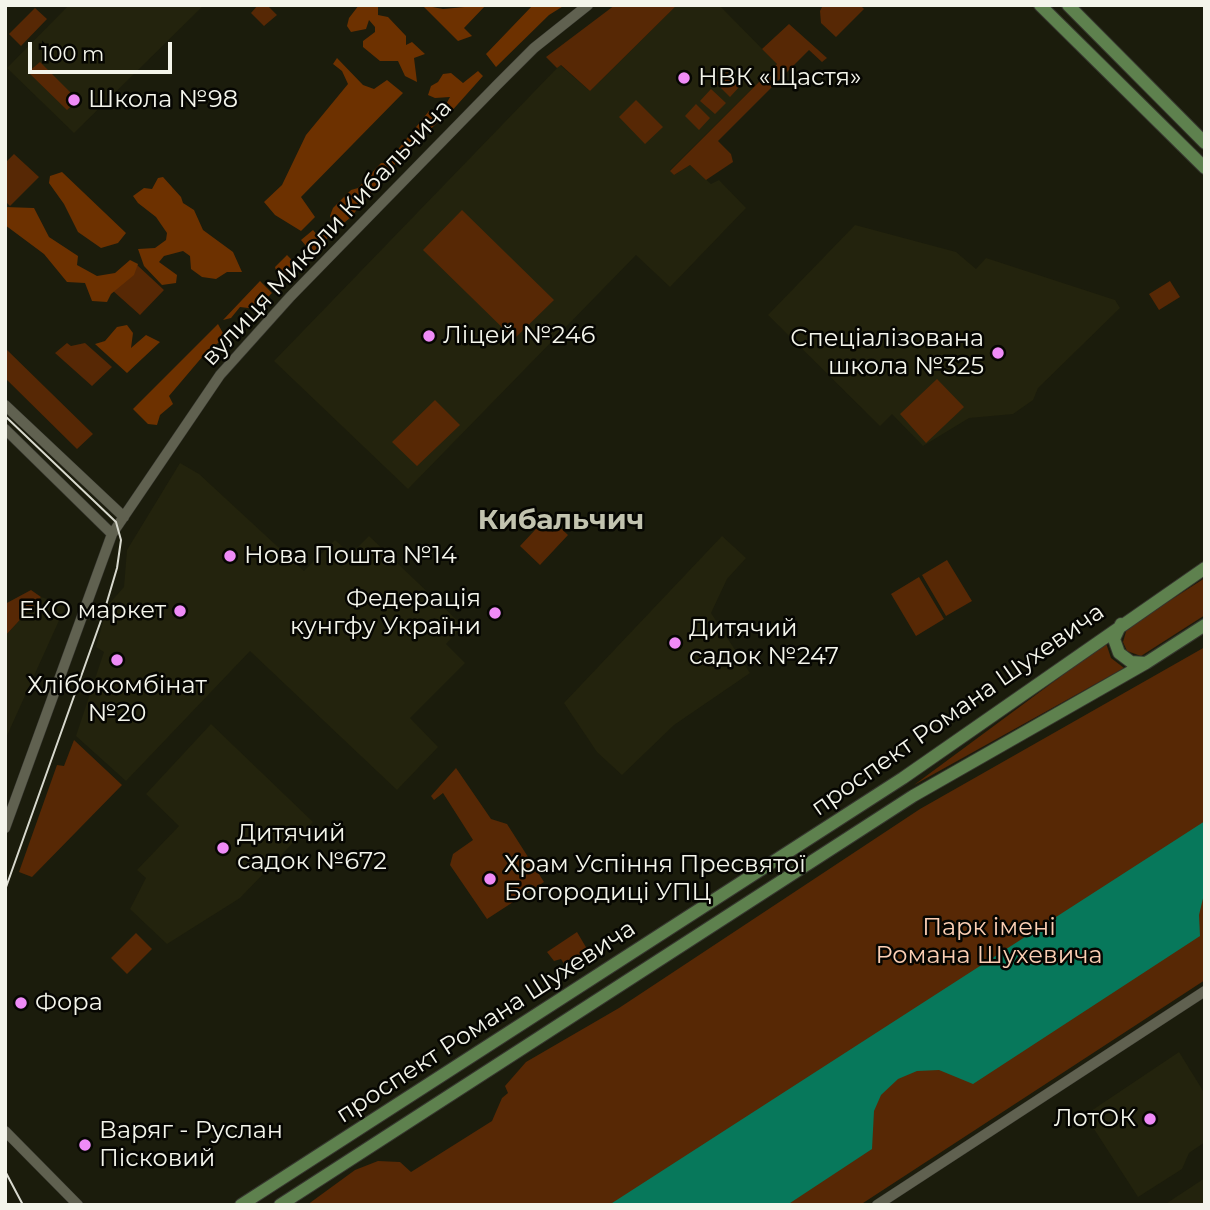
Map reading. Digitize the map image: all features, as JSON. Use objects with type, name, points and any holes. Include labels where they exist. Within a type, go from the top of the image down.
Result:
[{"type":"main road","points":[[1040,5],[1205,168]]},
{"type":"main road","points":[[1068,5],[1205,144]]},
{"type":"main road","name":"проспект Романа Шухевича","points":[[241,1205],[903,778],[1124,621],[1205,568]]},
{"type":"main road","points":[[1124,621],[1116,631],[1114,639],[1119,653],[1131,662],[1146,663]]},
{"type":"main road","name":"проспект Романа Шухевича","points":[[280,1205],[913,796],[1146,663],[1205,625]]},
{"type":"street","name":"вулиця Миколи Кибальчича","points":[[5,828],[112,534],[238,352],[534,48],[588,5]]},
{"type":"street","points":[[5,404],[124,517]]},
{"type":"street","points":[[5,429],[112,534]]},
{"type":"street","points":[[877,1205],[1205,991]]},
{"type":"street","points":[[5,1131],[78,1205]]},
{"type":"shaded area","name":"Школа №98","points":[[69,5],[204,5],[74,133],[7,68]]},
{"type":"shaded area","points":[[359,5],[378,7],[378,15],[388,17],[406,36],[406,45],[412,42],[425,54],[414,58],[417,82],[405,76],[398,61],[380,61],[363,47],[363,41],[375,32],[375,27],[369,20],[366,29],[351,32],[347,26],[349,18]]},
{"type":"shaded area","points":[[422,5],[443,9],[486,5],[464,28],[472,36],[458,41]]},
{"type":"shaded area","points":[[533,5],[565,5],[549,15],[496,67],[486,54]]},
{"type":"shaded area","points":[[677,5],[719,5],[777,64],[670,170],[674,175],[690,165],[711,184],[719,180],[746,208],[670,287],[636,255],[408,489],[274,361],[560,65],[590,91]]},
{"type":"shaded area","points":[[337,58],[363,85],[374,89],[387,80],[403,93],[301,197],[315,217],[301,231],[275,215],[264,202],[282,185],[306,135],[348,84],[342,71],[333,64]]},
{"type":"shaded area","points":[[478,71],[483,76],[449,114],[444,108],[450,97],[435,98],[428,95],[431,86],[438,82],[443,74],[451,73],[463,83]]},
{"type":"shaded area","points":[[429,111],[438,122],[401,157],[350,218],[340,226],[333,223],[330,216],[333,208],[351,190],[358,188],[381,163],[387,163]]},
{"type":"shaded area","points":[[62,172],[126,233],[118,243],[101,248],[78,232],[64,204],[49,183],[50,176]]},
{"type":"shaded area","points":[[163,177],[183,203],[194,210],[203,230],[233,252],[242,272],[227,272],[216,279],[202,277],[191,269],[190,256],[183,251],[164,256],[159,262],[177,275],[176,283],[162,285],[144,266],[138,249],[155,248],[166,240],[167,233],[156,217],[133,196],[144,188],[152,189],[158,178]]},
{"type":"shaded area","points":[[5,207],[34,208],[49,237],[78,256],[77,265],[97,276],[115,273],[130,260],[138,264],[134,275],[111,294],[107,302],[92,301],[85,283],[67,282],[44,254],[5,225]]},
{"type":"shaded area","points":[[855,225],[956,252],[976,269],[986,258],[1115,300],[1120,308],[1038,388],[1033,400],[1013,414],[969,418],[923,446],[892,414],[880,426],[768,315]]},
{"type":"shaded area","points":[[313,230],[318,236],[332,234],[312,253],[301,240]]},
{"type":"shaded area","points":[[287,255],[297,265],[280,284],[275,267]]},
{"type":"shaded area","points":[[260,281],[272,293],[256,309],[240,307],[231,318],[223,320]]},
{"type":"shaded area","points":[[218,324],[225,337],[203,356],[169,396],[173,404],[160,415],[157,425],[148,424],[133,409]]},
{"type":"shaded area","points":[[127,325],[133,333],[131,348],[146,335],[160,342],[127,373],[95,344],[105,341],[117,327]]},
{"type":"shaded area","points":[[180,463],[199,474],[304,571],[335,540],[351,554],[369,536],[463,626],[446,644],[465,663],[410,718],[438,747],[397,790],[250,651],[126,781],[76,736],[104,652],[96,647],[108,605],[124,587],[127,550]]},
{"type":"shaded area","name":"Дитячий садок №247","points":[[722,536],[746,558],[727,579],[711,613],[750,673],[674,725],[622,775],[597,752],[564,703]]},
{"type":"shaded area","points":[[41,597],[66,605],[5,740],[5,636]]},
{"type":"shaded area","name":"Дитячий садок №672","points":[[211,724],[313,822],[240,898],[167,944],[130,909],[146,878],[137,870],[179,826],[146,794]]},
{"type":"shaded area","points":[[1205,821],[1205,890],[1199,915],[1200,936],[973,1084],[939,1070],[917,1071],[898,1079],[881,1095],[874,1111],[872,1149],[787,1205],[609,1205]]},
{"type":"shaded area","points":[[1179,1052],[1205,1094],[1205,1142],[1189,1153],[1182,1169],[1138,1197],[1085,1115]]},
{"type":"shaded area","points":[[1205,1178],[1205,1205],[1164,1205]]},
{"type":"green space","points":[[258,5],[267,5],[277,15],[264,26],[251,13]]},
{"type":"green space","points":[[615,5],[677,5],[590,91],[561,65],[557,68],[546,57]]},
{"type":"green space","points":[[823,5],[860,5],[864,9],[836,37],[821,23],[820,11]]},
{"type":"green space","points":[[35,8],[47,19],[21,46],[9,34]]},
{"type":"green space","points":[[789,24],[827,58],[822,62],[809,50],[718,141],[731,154],[733,162],[706,180],[690,165],[674,175],[670,171],[777,64],[762,49]]},
{"type":"green space","points":[[40,62],[78,100],[67,110],[28,72]]},
{"type":"green space","points":[[727,72],[741,85],[730,97],[716,83]]},
{"type":"green space","points":[[711,89],[726,103],[715,114],[700,101]]},
{"type":"green space","points":[[636,100],[663,127],[645,144],[619,117]]},
{"type":"green space","points":[[696,104],[710,118],[699,130],[685,116]]},
{"type":"green space","points":[[14,154],[39,177],[10,206],[5,201],[5,163]]},
{"type":"green space","points":[[462,210],[554,300],[514,339],[423,250]]},
{"type":"green space","points":[[136,264],[164,290],[140,315],[112,290]]},
{"type":"green space","points":[[1170,281],[1180,297],[1159,310],[1149,294]]},
{"type":"green space","points":[[67,343],[71,346],[85,343],[112,367],[92,386],[55,353]]},
{"type":"green space","points":[[5,348],[93,434],[77,449],[5,378]]},
{"type":"green space","points":[[937,379],[964,407],[926,443],[900,414]]},
{"type":"green space","points":[[435,400],[460,425],[417,466],[392,442]]},
{"type":"green space","points":[[548,516],[568,535],[540,565],[520,546]]},
{"type":"green space","points":[[947,560],[972,601],[946,616],[922,575]]},
{"type":"green space","points":[[919,577],[944,619],[916,636],[891,594]]},
{"type":"green space","points":[[1205,578],[1205,615],[1141,656],[1127,651],[1123,642],[1127,628]]},
{"type":"green space","points":[[31,590],[41,597],[5,636],[5,604]]},
{"type":"green space","points":[[1106,643],[1111,658],[1124,668],[914,785]]},
{"type":"green space","name":"Парк імені Романа Шухевича","points":[[1205,647],[1205,980],[860,1205],[307,1205],[355,1170],[378,1161],[400,1162],[411,1172],[492,1121],[502,1098],[508,1093],[505,1086],[526,1062],[619,1008],[920,809]]},
{"type":"green space","points":[[74,740],[122,785],[32,877],[19,872],[57,765],[64,766]]},
{"type":"green space","points":[[456,768],[491,819],[507,824],[544,882],[487,919],[450,865],[453,854],[473,840],[443,793],[434,800],[431,796]]},
{"type":"green space","points":[[577,932],[590,954],[567,969],[561,959],[554,961],[547,952]]},
{"type":"green space","points":[[136,933],[152,949],[127,974],[111,958]]},
{"type":"tram line","points":[[5,416],[116,522],[121,540],[117,568],[104,612],[5,890]]},
{"type":"tram line","points":[[5,1171],[23,1205]]},
{"type":"place","name":"НВК «Щастя»","points":[[684,78]]},
{"type":"place","name":"Школа №98","points":[[74,100]]},
{"type":"place","name":"Ліцей №246","points":[[429,336]]},
{"type":"place","name":"Спеціалізована школа №325","points":[[998,353]]},
{"type":"place","name":"Нова Пошта №14","points":[[230,556]]},
{"type":"place","name":"ЕКО маркет","points":[[180,611]]},
{"type":"place","name":"Федерація кунгфу України","points":[[495,613]]},
{"type":"place","name":"Дитячий садок №247","points":[[675,643]]},
{"type":"place","name":"Хлібокомбінат №20","points":[[117,660]]},
{"type":"place","name":"Дитячий садок №672","points":[[223,848]]},
{"type":"place","name":"Храм Успіння Пресвятої Богородиці УПЦ","points":[[490,879]]},
{"type":"place","name":"Фора","points":[[21,1003]]},
{"type":"place","name":"ЛотОК","points":[[1150,1119]]},
{"type":"place","name":"Варяг - Руслан Пісковий","points":[[85,1145]]},
{"type":"district","name":"Кибальчич","points":[[561,521]]}]
